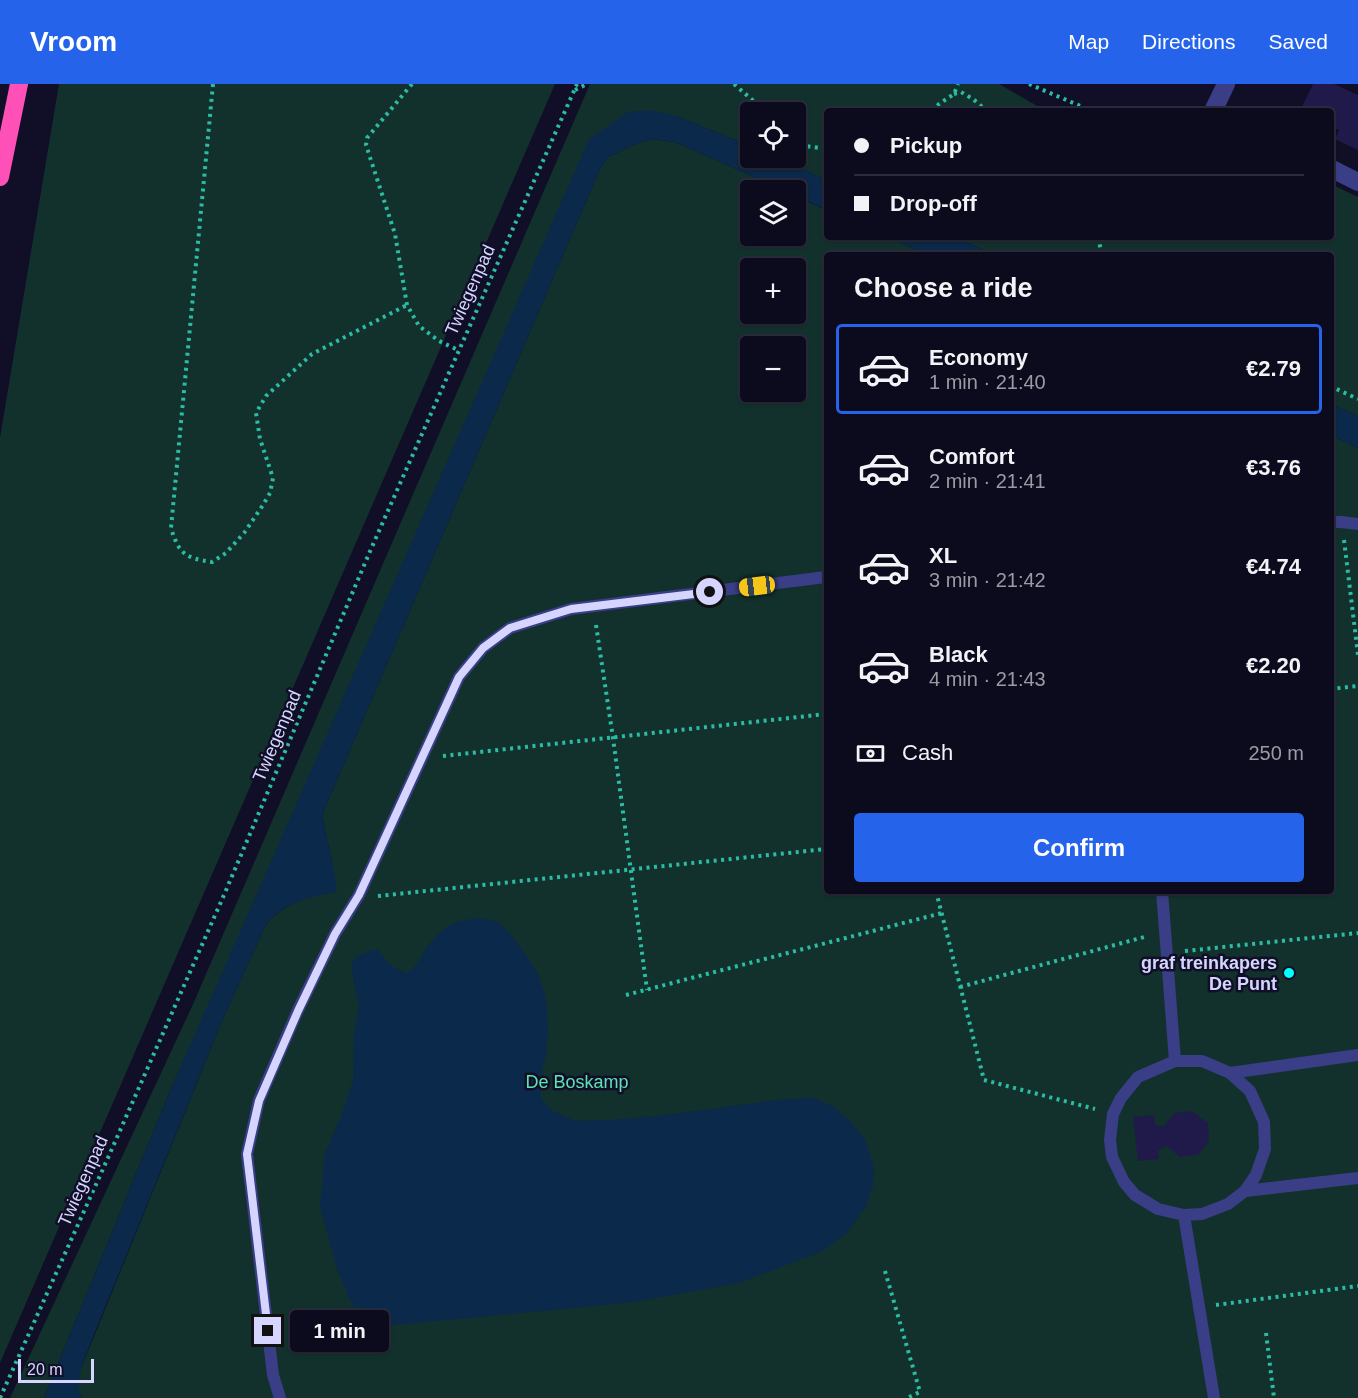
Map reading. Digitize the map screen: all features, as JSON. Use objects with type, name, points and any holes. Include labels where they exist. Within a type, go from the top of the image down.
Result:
[{"type":"highway","points":[[0,177],[19,84]]},
{"type":"street","points":[[1214,108],[1226,84]]},
{"type":"street","points":[[1334,170],[1358,182]]},
{"type":"lane","points":[[1336,522],[1358,524]]},
{"type":"lane","points":[[280,1398],[273,1375],[247,1154],[259,1101],[298,1011],[335,934],[359,895],[459,677],[483,648],[510,628],[571,609],[824,577]]},
{"type":"lane","points":[[1162,894],[1174,1061]]},
{"type":"lane","points":[[1230,1072],[1358,1055]]},
{"type":"lane","points":[[1174,1061],[1202,1061],[1230,1072],[1250,1091],[1264,1122],[1265,1149],[1256,1174],[1245,1191],[1228,1204],[1202,1214],[1184,1215],[1158,1209],[1135,1195],[1124,1182],[1112,1157],[1110,1140],[1113,1113],[1121,1098],[1138,1077],[1174,1061]]},
{"type":"lane","points":[[1245,1191],[1358,1178]]},
{"type":"lane","points":[[1184,1215],[1214,1398]]},
{"type":"path","points":[[213,84],[171,528],[177,545],[185,554],[197,560],[213,562],[244,533],[264,505],[270,493],[273,478],[260,439],[256,413],[266,396],[312,354],[407,305]]},
{"type":"path","points":[[412,84],[367,138],[366,145],[395,234],[407,305],[419,326],[439,341],[458,350]]},
{"type":"path","name":"Twiegenpad","points":[[0,1398],[219,906],[366,559],[577,84]]},
{"type":"path","points":[[575,90],[586,84]]},
{"type":"path","points":[[734,84],[755,102]]},
{"type":"path","points":[[954,94],[958,84]]},
{"type":"path","points":[[1029,84],[1085,108]]},
{"type":"path","points":[[935,108],[954,94],[961,92],[984,108]]},
{"type":"path","points":[[806,146],[824,149]]},
{"type":"path","points":[[1334,388],[1358,399]]},
{"type":"path","points":[[1336,522],[1358,655]]},
{"type":"path","points":[[594,606],[647,990]]},
{"type":"path","points":[[1334,689],[1358,686]]},
{"type":"path","points":[[422,759],[824,714]]},
{"type":"path","points":[[359,895],[382,897],[824,849]]},
{"type":"path","points":[[937,894],[984,1080],[1113,1113]]},
{"type":"path","points":[[626,995],[942,913]]},
{"type":"path","points":[[960,987],[1165,932]]},
{"type":"path","points":[[1167,953],[1358,933]]},
{"type":"path","points":[[885,1271],[920,1392],[907,1398]]},
{"type":"path","points":[[1199,1307],[1358,1286]]},
{"type":"path","points":[[1266,1333],[1274,1398]]},
{"type":"green space","points":[[59,84],[555,84],[0,1363],[0,438]]},
{"type":"green space","points":[[590,84],[999,84],[1041,108],[824,108],[824,179],[800,168],[806,168],[806,102],[740,102],[740,142],[676,116],[612,123],[170,1091],[44,1398],[10,1398],[194,1002]]},
{"type":"green space","name":"De Boskamp","points":[[652,139],[675,142],[761,180],[740,180],[740,246],[806,246],[806,201],[824,209],[824,240],[895,240],[921,252],[824,252],[824,894],[1334,894],[1334,436],[1358,448],[1358,1398],[66,1398],[82,1366],[222,1021],[266,924],[290,905],[319,895],[333,867],[322,815],[600,169],[608,157],[631,146]]},
{"type":"green space","points":[[1334,185],[1358,197],[1358,416],[1334,405],[1334,252],[987,252],[961,240],[1334,240]]},
{"type":"water","points":[[650,110],[676,116],[740,142],[740,168],[800,168],[824,179],[824,209],[806,200],[806,180],[761,180],[675,142],[652,139],[631,146],[608,157],[600,169],[322,815],[336,881],[336,892],[289,906],[266,924],[222,1021],[93,1337],[81,1368],[78,1388],[82,1398],[44,1398],[170,1091],[589,139],[628,112]]},
{"type":"water","points":[[895,240],[961,240],[987,252],[921,252]]},
{"type":"water","points":[[1334,405],[1358,416],[1358,448],[1334,436]]},
{"type":"water","points":[[481,918],[500,923],[517,942],[537,972],[546,997],[548,1031],[546,1055],[540,1081],[541,1098],[551,1110],[575,1121],[607,1120],[657,1116],[777,1100],[814,1098],[834,1107],[850,1121],[865,1140],[874,1167],[873,1186],[866,1206],[847,1233],[823,1251],[739,1283],[635,1302],[374,1327],[360,1318],[337,1269],[320,1207],[325,1153],[340,1119],[353,1080],[354,1032],[359,1008],[352,963],[359,955],[377,949],[394,967],[408,973],[441,931],[459,922]]},
{"type":"building","points":[[1313,84],[1334,84],[1358,95],[1358,150],[1335,139],[1339,130],[1334,128],[1334,108],[1301,108]]},
{"type":"building","points":[[1192,1111],[1208,1123],[1209,1141],[1198,1155],[1180,1157],[1166,1146],[1158,1151],[1159,1159],[1138,1161],[1133,1117],[1154,1115],[1155,1124],[1163,1127],[1174,1113]]},
{"type":"place","name":"graf treinkapers De Punt","points":[[1289,973]]},
{"type":"route","points":[[268,1331],[247,1154],[259,1101],[298,1011],[335,934],[359,895],[459,677],[483,648],[510,628],[571,609],[710,592]]}]
